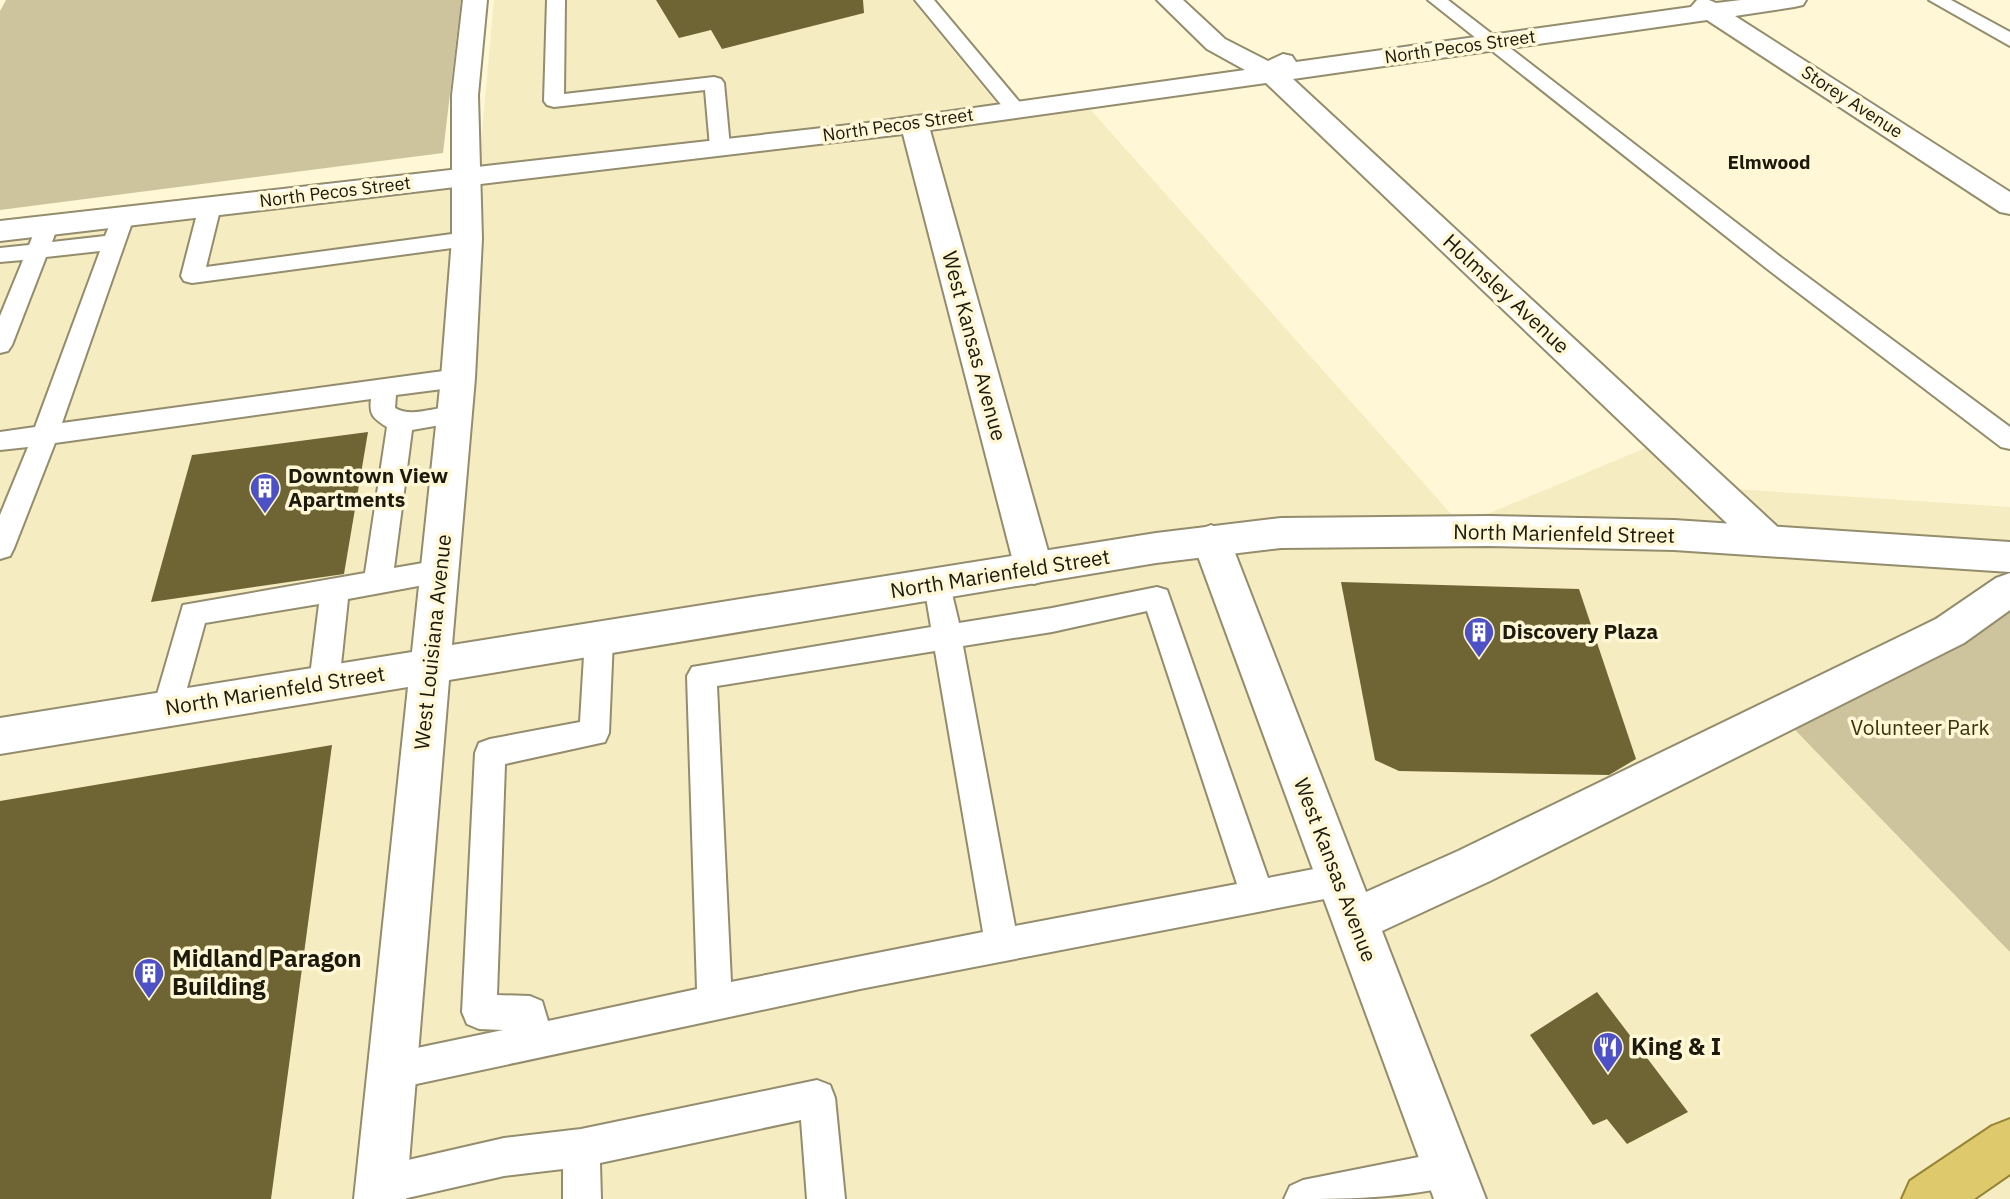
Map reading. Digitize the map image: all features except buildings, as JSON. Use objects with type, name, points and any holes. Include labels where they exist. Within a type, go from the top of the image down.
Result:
[{"type":"highway","points":[[1928,1199],[2010,1144]]},
{"type":"street","name":"West Louisiana Avenue","points":[[381,1192],[458,378],[467,239],[465,95],[475,0]]},
{"type":"street","points":[[1169,0],[1216,44],[1271,73],[1300,47]]},
{"type":"street","name":"North Pecos Street","points":[[0,231],[43,238],[118,230],[210,206],[914,124],[1491,43],[1703,6],[1794,0]]},
{"type":"street","name":"Storey Avenue","points":[[1703,6],[2010,205]]},
{"type":"street","name":"Holmsley Avenue","points":[[1271,73],[1769,541]]},
{"type":"street","name":"West Kansas Avenue","points":[[914,124],[1034,569]]},
{"type":"street","name":"North Marienfeld Street","points":[[0,736],[1211,540],[1281,533],[1489,531],[1674,535],[2010,557]]},
{"type":"street","name":"West Kansas Avenue","points":[[1211,540],[1454,1185]]},
{"type":"street","points":[[1347,900],[1474,866],[1950,631],[2010,589]]},
{"type":"lane","points":[[556,0],[554,101],[713,83],[720,147]]},
{"type":"lane","points":[[924,0],[1015,109]]},
{"type":"lane","points":[[1437,0],[1774,263],[2010,440]]},
{"type":"lane","points":[[1938,0],[2010,40]]},
{"type":"lane","points":[[210,206],[192,276],[467,239]]},
{"type":"lane","points":[[0,548],[45,435],[118,230]]},
{"type":"lane","points":[[0,255],[43,238]]},
{"type":"lane","points":[[0,345],[43,238]]},
{"type":"lane","points":[[0,441],[458,378]]},
{"type":"lane","points":[[384,388],[383,412],[400,423],[454,415]]},
{"type":"lane","points":[[378,582],[400,423]]},
{"type":"lane","points":[[169,708],[193,613],[440,570]]},
{"type":"lane","points":[[938,585],[1002,944]]},
{"type":"lane","points":[[324,684],[335,590]]},
{"type":"lane","points":[[715,1004],[702,676],[1052,620],[1157,598],[1258,894]]},
{"type":"lane","points":[[531,1042],[530,1013],[479,1012],[490,753],[594,733],[599,639]]},
{"type":"lane","points":[[393,1071],[860,972],[1258,894],[1347,900]]},
{"type":"lane","points":[[381,1192],[504,1157],[581,1148],[817,1098],[826,1199]]},
{"type":"lane","points":[[581,1148],[582,1199]]},
{"type":"lane","points":[[1303,1199],[1454,1185]]},
{"type":"shaded area","points":[[494,0],[912,0],[1002,110],[1081,99],[1461,525],[1655,444],[1702,487],[2010,507],[2010,1199],[0,1199],[0,232],[478,176]]},
{"type":"green space","points":[[6,0],[461,0],[443,153],[0,210],[0,11]]},
{"type":"green space","name":"Volunteer Park","points":[[2010,578],[2010,952],[1769,703]]},
{"type":"place","name":"Downtown View Apartments","points":[[265,515]]},
{"type":"place","name":"Discovery Plaza","points":[[1479,659]]},
{"type":"place","name":"Midland Paragon Building","points":[[149,1000]]},
{"type":"place","name":"King & I","points":[[1608,1074]]},
{"type":"district","name":"Elmwood","points":[[1769,162]]}]
